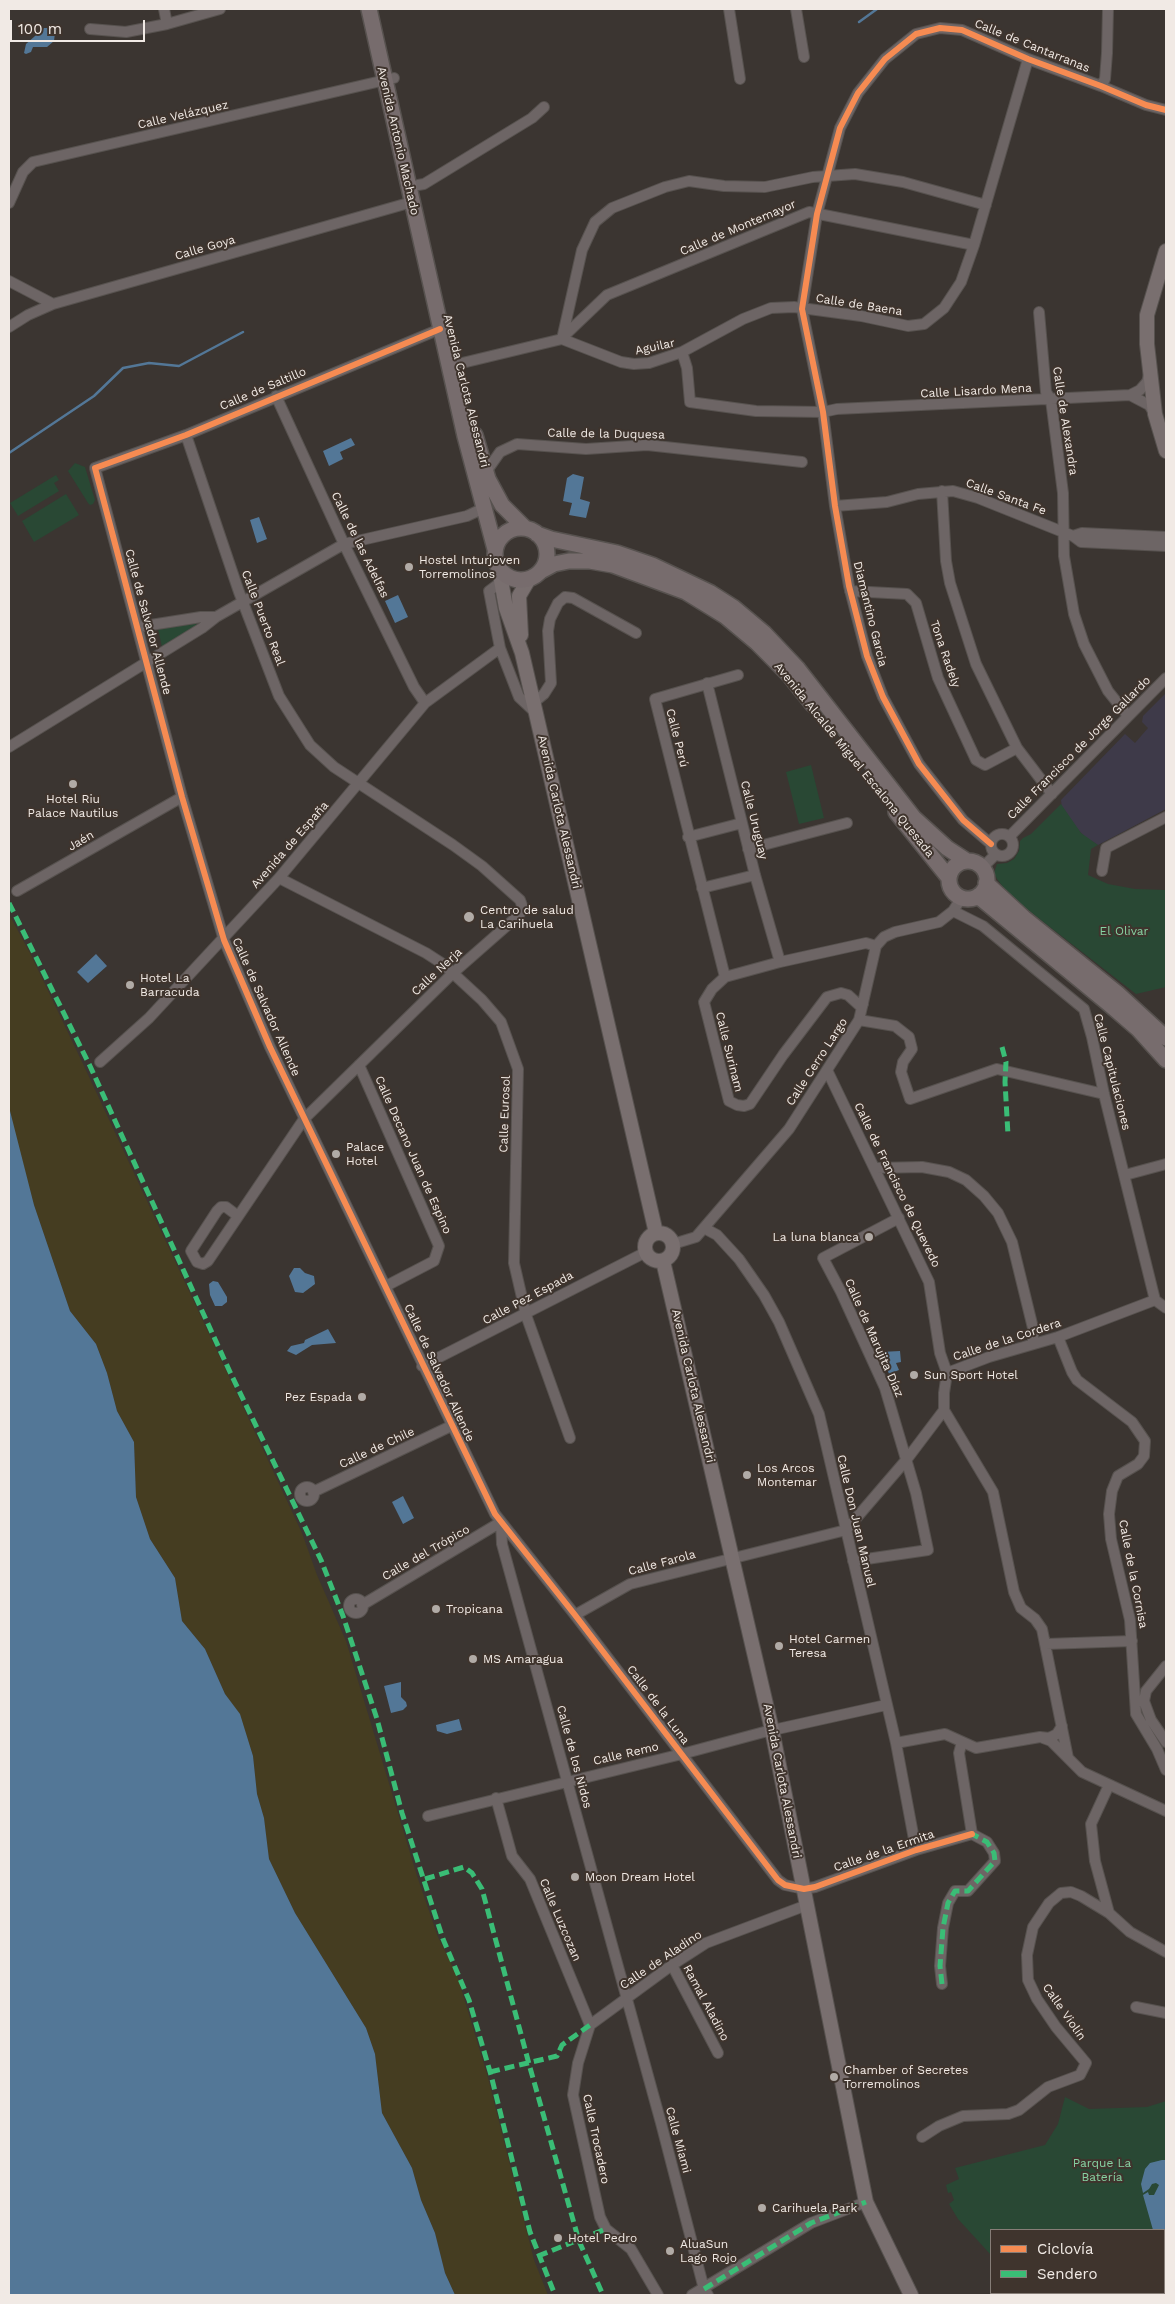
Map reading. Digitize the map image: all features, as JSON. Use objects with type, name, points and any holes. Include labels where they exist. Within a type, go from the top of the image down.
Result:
[{"type":"main road","name":"Avenida Antonio Machado","points":[[369,9],[418,185],[433,272]]},
{"type":"main road","name":"Avenida Antonio Machado","points":[[378,9],[412,202],[433,272]]},
{"type":"main road","points":[[1166,250],[1147,315],[1150,371],[1155,414],[1166,451]]},
{"type":"main road","name":"Avenida Carlota Alessandri","points":[[433,272],[440,329],[495,550]]},
{"type":"main road","name":"Avenida Carlota Alessandri","points":[[433,272],[458,364],[476,442],[486,472],[502,505],[531,531]]},
{"type":"main road","points":[[517,528],[531,531],[546,547],[545,564],[535,575],[512,579],[500,576],[495,550],[503,535],[517,528]]},
{"type":"main road","name":"Avenida Alcalde Miguel Escalona Quesada","points":[[531,531],[551,539],[617,553],[652,564],[712,593],[734,607],[764,633],[798,669],[914,818],[947,848],[967,861]]},
{"type":"main road","name":"Avenida Alcalde Miguel Escalona Quesada","points":[[535,575],[554,564],[569,561],[590,561],[613,565],[686,592],[725,616],[756,642],[789,675],[949,878]]},
{"type":"main road","name":"Avenida Carlota Alessandri","points":[[522,653],[519,596],[535,575]]},
{"type":"main road","name":"Avenida Carlota Alessandri","points":[[500,576],[506,608],[522,653],[656,1233]]},
{"type":"main road","points":[[967,861],[975,862],[982,868],[986,873],[986,883],[983,891],[978,896],[970,899],[962,897],[952,890],[949,878],[952,870],[958,864],[967,861]]},
{"type":"main road","points":[[986,883],[1024,918],[1118,993],[1166,1038]]},
{"type":"main road","points":[[978,896],[1138,1029],[1166,1060]]},
{"type":"main road","points":[[656,1233],[667,1235],[673,1244],[671,1255],[663,1261],[654,1260],[646,1252],[646,1241],[656,1233]]},
{"type":"main road","name":"Avenida Carlota Alessandri","points":[[663,1261],[772,1730],[866,2202],[911,2295]]},
{"type":"street","points":[[164,9],[167,24]]},
{"type":"street","points":[[90,29],[126,32],[167,24],[220,9]]},
{"type":"street","points":[[729,9],[740,79]]},
{"type":"street","points":[[796,9],[804,58]]},
{"type":"street","points":[[1102,86],[1105,79],[1107,54],[1108,9]]},
{"type":"street","name":"Calle de Cantarranas","points":[[802,309],[817,214],[840,128],[858,93],[885,60],[916,34],[940,28],[962,30],[1028,59],[1102,86],[1154,108],[1166,110]]},
{"type":"street","name":"Calle de Baena","points":[[682,352],[742,319],[771,308],[802,309],[861,316],[908,326],[924,324],[944,308],[961,282],[974,245],[1028,59]]},
{"type":"street","name":"Calle Velázquez","points":[[9,203],[23,172],[32,162],[389,79]]},
{"type":"street","points":[[418,185],[532,118],[544,107]]},
{"type":"street","points":[[458,364],[562,339],[582,250],[595,222],[612,208],[665,187],[689,181],[724,186],[765,187],[828,175],[855,174],[903,182],[986,205]]},
{"type":"street","name":"Calle Goya","points":[[9,327],[28,314],[53,304],[412,202]]},
{"type":"street","name":"Calle de Montemayor","points":[[562,339],[607,295],[810,212],[974,245]]},
{"type":"street","points":[[9,281],[53,304]]},
{"type":"street","name":"Diamantino Garcia","points":[[802,309],[823,412],[835,506],[850,591],[867,656],[880,689],[919,764],[962,820],[994,849]]},
{"type":"street","name":"Calle de Alexandra","points":[[1039,312],[1046,392],[1051,400],[1069,535],[1064,556],[1074,614],[1084,644],[1108,691],[1128,716]]},
{"type":"street","name":"Calle de Saltillo","points":[[95,468],[186,434],[440,329]]},
{"type":"street","name":"Aguilar","points":[[562,339],[590,352],[620,362],[634,364],[649,363],[682,352],[687,368],[690,402],[756,411],[823,412]]},
{"type":"street","points":[[1130,395],[1140,390],[1146,382],[1150,371]]},
{"type":"street","points":[[1130,395],[1149,405],[1155,414]]},
{"type":"street","name":"Calle Lisardo Mena","points":[[823,412],[837,409],[1130,395]]},
{"type":"street","name":"Calle de las Adelfas","points":[[276,396],[344,544],[414,687],[425,703]]},
{"type":"street","name":"Calle Puerto Real","points":[[186,434],[243,603],[279,696],[310,745],[334,767],[359,784]]},
{"type":"street","points":[[476,442],[485,450],[500,452],[486,472]]},
{"type":"street","name":"Calle de la Duquesa","points":[[500,452],[517,444],[586,449],[647,444],[802,462]]},
{"type":"street","name":"Calle de Salvador Allende","points":[[95,468],[182,797],[224,940],[270,1047],[304,1119],[386,1286],[451,1426],[495,1514],[501,1522]]},
{"type":"street","points":[[942,491],[946,561],[950,583],[976,664],[1017,748],[1052,794]]},
{"type":"street","name":"Calle Santa Fe","points":[[835,506],[887,502],[918,494],[954,491],[978,498],[1069,535],[1166,537]]},
{"type":"street","points":[[9,747],[216,617],[344,544],[466,516],[484,508]]},
{"type":"street","points":[[1069,535],[1081,542],[1166,546]]},
{"type":"street","points":[[500,576],[489,592],[500,648],[519,697],[534,708],[551,683],[548,631],[550,619],[558,603],[565,597],[573,598],[636,633]]},
{"type":"street","name":"Tona Radely","points":[[850,591],[907,594],[916,603],[938,678],[976,760],[985,765],[1017,748]]},
{"type":"street","points":[[138,627],[201,617],[216,617]]},
{"type":"street","name":"Avenida de España","points":[[100,1062],[149,1018],[224,940],[359,784],[396,736],[425,703],[500,648]]},
{"type":"street","name":"Calle Perú","points":[[725,978],[688,837],[655,699],[707,683],[738,676]]},
{"type":"street","name":"Calle Francisco de Jorge Gallardo","points":[[1010,836],[1166,678]]},
{"type":"street","name":"Calle Uruguay","points":[[707,683],[748,849],[780,962]]},
{"type":"street","name":"Calle Nerja","points":[[238,1216],[226,1207],[221,1207],[217,1210],[191,1251],[197,1262],[203,1264],[208,1261],[304,1119],[453,974],[524,908],[520,900],[482,866],[359,784]]},
{"type":"street","name":"Jaén","points":[[17,891],[182,797]]},
{"type":"street","points":[[1102,871],[1106,848],[1166,817]]},
{"type":"street","points":[[688,837],[742,823]]},
{"type":"street","points":[[748,849],[847,823]]},
{"type":"street","points":[[982,868],[994,849],[997,835],[1004,834],[1010,836],[1013,843],[1012,851],[1003,856],[994,849]]},
{"type":"street","points":[[702,888],[755,875]]},
{"type":"street","name":"Calle Eurosol","points":[[279,878],[426,953],[482,1000],[501,1022],[518,1069],[514,1263],[526,1315],[570,1438]]},
{"type":"street","points":[[876,946],[884,937],[895,932],[939,922],[953,910],[962,897]]},
{"type":"street","name":"Calle Capitulaciones","points":[[953,910],[983,926],[1084,1009],[1156,1300]]},
{"type":"street","name":"Calle Surinam","points":[[863,1004],[859,1005],[848,995],[841,993],[827,997],[783,1055],[750,1104],[744,1106],[737,1105],[729,1101],[704,1002],[712,989],[725,978],[780,962],[866,943],[876,946]]},
{"type":"street","name":"Calle Cerro Largo","points":[[673,1244],[696,1237],[789,1129],[860,1020],[876,946]]},
{"type":"street","points":[[860,1020],[895,1026],[909,1037],[912,1049],[903,1062],[901,1072],[910,1099],[997,1068],[1104,1094]]},
{"type":"street","name":"Calle Decano Juan de Espino","points":[[359,1065],[439,1246],[434,1262],[386,1286]]},
{"type":"street","name":"Calle de Francisco de Quevedo","points":[[827,1070],[876,1168],[929,1282],[940,1353],[947,1373]]},
{"type":"street","points":[[1125,1175],[1166,1164]]},
{"type":"street","points":[[876,1168],[922,1167],[949,1172],[966,1180],[984,1196],[998,1213],[1012,1242],[1033,1328],[1033,1344]]},
{"type":"street","name":"Calle de Marujita Díaz","points":[[853,1561],[928,1550],[907,1459],[885,1388],[841,1292],[823,1258],[899,1218]]},
{"type":"street","name":"Calle Don Juan Manuel","points":[[704,1228],[717,1234],[739,1259],[764,1295],[779,1322],[819,1414],[896,1742],[916,1850]]},
{"type":"street","name":"Calle Pez Espada","points":[[422,1366],[526,1315],[646,1252]]},
{"type":"street","points":[[1156,1300],[1166,1308]]},
{"type":"street","name":"Calle de la Cordera","points":[[944,1410],[947,1373],[989,1357],[1058,1337],[1156,1300]]},
{"type":"street","name":"Calle de la Cornisa","points":[[1058,1337],[1077,1380],[1132,1422],[1145,1441],[1144,1456],[1138,1464],[1118,1476],[1112,1490],[1109,1514],[1111,1539],[1130,1620],[1140,1701],[1136,1714],[1157,1749],[1166,1770]]},
{"type":"street","points":[[733,1558],[846,1530],[907,1459],[944,1410],[993,1492],[1014,1592],[1021,1608],[1035,1619],[1042,1629],[1068,1758]]},
{"type":"street","name":"Calle de Chile","points":[[313,1492],[451,1426]]},
{"type":"street","name":"Calle del Trópico","points":[[362,1604],[489,1532],[501,1522]]},
{"type":"street","name":"Calle de la Luna","points":[[501,1522],[575,1615],[778,1880],[785,1885],[804,1889]]},
{"type":"street","name":"Calle de los Nidos","points":[[501,1522],[502,1544],[626,1998]]},
{"type":"street","name":"Calle Farola","points":[[575,1615],[630,1584],[733,1558]]},
{"type":"street","points":[[1046,1644],[1132,1641]]},
{"type":"street","points":[[1166,1666],[1140,1701],[1166,1742]]},
{"type":"street","name":"Calle Remo","points":[[428,1816],[772,1730],[886,1705]]},
{"type":"street","points":[[896,1742],[945,1734],[976,1748],[1040,1736],[1054,1737],[1062,1726]]},
{"type":"street","points":[[1040,1736],[1051,1741],[1082,1772],[1109,1785],[1166,1807]]},
{"type":"street","points":[[942,1984],[940,1966],[943,1928],[948,1902],[955,1891],[968,1891],[995,1861],[994,1853],[988,1842],[972,1834],[959,1753],[962,1742]]},
{"type":"street","points":[[1109,1785],[1091,1824],[1094,1861],[1109,1913],[1130,1932],[1166,1952]]},
{"type":"street","name":"Calle Luzcozan","points":[[496,1798],[512,1856],[530,1878],[590,2025]]},
{"type":"street","name":"Calle de la Ermita","points":[[804,1889],[815,1888],[916,1850],[972,1834]]},
{"type":"street","name":"Calle Violín","points":[[922,2137],[939,2126],[963,2116],[1008,2114],[1019,2110],[1048,2087],[1080,2075],[1086,2063],[1037,1999],[1028,1980],[1027,1954],[1033,1927],[1049,1903],[1061,1893],[1071,1892],[1081,1896],[1109,1913]]},
{"type":"street","name":"Calle de Aladino","points":[[590,2025],[672,1965],[706,1943],[807,1905]]},
{"type":"street","name":"Ramal Aladino","points":[[672,1965],[718,2053]]},
{"type":"street","name":"Calle Miami","points":[[626,1998],[706,2292]]},
{"type":"street","points":[[1136,2007],[1166,2012]]},
{"type":"street","name":"Calle Trocadero","points":[[590,2025],[578,2063],[572,2095],[600,2217],[606,2229],[631,2249],[658,2295]]},
{"type":"street","points":[[692,2295],[706,2292],[811,2223],[866,2202]]},
{"type":"shaded area","points":[[1166,693],[1166,809],[1098,845],[1085,837],[1072,823],[1062,809],[1061,800],[1125,734],[1135,743],[1148,728],[1142,722],[1143,716]]},
{"type":"green space","points":[[75,463],[85,467],[95,500],[93,504],[90,505],[88,503],[68,471]]},
{"type":"green space","points":[[56,475],[59,480],[54,483],[59,491],[18,516],[10,503]]},
{"type":"green space","points":[[66,494],[79,515],[34,542],[22,521]]},
{"type":"green space","points":[[196,623],[197,626],[162,647],[158,629]]},
{"type":"green space","points":[[811,765],[824,818],[799,824],[786,772]]},
{"type":"green space","name":"El Olivar","points":[[1061,804],[1081,833],[1098,845],[1091,849],[1088,875],[1108,884],[1135,889],[1166,890],[1166,987],[1136,994],[1010,896],[997,879],[994,873],[997,864],[1007,863],[1014,859],[1019,851],[1020,841],[1031,834]]},
{"type":"green space","name":"Parque La Batería","points":[[1065,2097],[1089,2109],[1147,2107],[1166,2101],[1166,2295],[1068,2294],[1165,2294],[1165,2229],[990,2229],[990,2254],[958,2219],[949,2204],[954,2200],[951,2192],[948,2193],[946,2185],[959,2179],[955,2168],[1045,2145],[1058,2124]]},
{"type":"sand","points":[[9,914],[31,955],[84,1066],[302,1533],[317,1575],[346,1641],[417,1876],[438,1937],[457,1975],[487,2074],[534,2260],[548,2295],[455,2295],[445,2273],[435,2233],[421,2200],[412,2168],[382,2113],[375,2054],[366,2028],[295,1913],[269,1859],[264,1818],[257,1794],[253,1756],[240,1715],[225,1694],[205,1649],[182,1621],[175,1578],[150,1539],[136,1497],[134,1442],[117,1411],[107,1373],[96,1344],[70,1311],[34,1205],[9,1107]]},
{"type":"water","points":[[44,28],[49,28],[55,33],[54,41],[47,47],[33,47],[31,52],[24,53],[26,44]]},
{"type":"water","points":[[351,438],[355,445],[340,452],[343,459],[329,466],[323,451]]},
{"type":"water","points":[[573,474],[584,477],[580,499],[590,502],[586,518],[569,515],[572,503],[563,501],[567,478]]},
{"type":"water","points":[[259,517],[267,539],[257,543],[250,520]]},
{"type":"water","points":[[398,595],[408,617],[395,623],[385,601]]},
{"type":"water","points":[[96,954],[107,966],[88,983],[77,972]]},
{"type":"water","points":[[9,1107],[34,1205],[70,1311],[96,1344],[107,1373],[117,1411],[134,1442],[136,1497],[150,1539],[175,1578],[182,1621],[205,1649],[225,1694],[240,1714],[253,1756],[257,1794],[264,1818],[269,1859],[295,1913],[366,2028],[375,2054],[382,2113],[412,2168],[421,2200],[435,2233],[445,2273],[455,2295],[9,2295]]},
{"type":"water","points":[[294,1268],[300,1268],[305,1273],[314,1276],[315,1284],[303,1293],[295,1292],[289,1276]]},
{"type":"water","points":[[213,1281],[218,1282],[227,1297],[227,1302],[222,1306],[215,1306],[210,1295],[209,1284]]},
{"type":"water","points":[[328,1329],[336,1343],[312,1345],[296,1355],[287,1351],[291,1346],[304,1343],[305,1340]]},
{"type":"water","points":[[900,1351],[901,1362],[896,1363],[899,1370],[889,1374],[881,1352]]},
{"type":"water","points":[[403,1496],[414,1518],[403,1524],[392,1502]]},
{"type":"water","points":[[401,1682],[401,1697],[407,1706],[403,1710],[391,1713],[384,1686]]},
{"type":"water","points":[[459,1719],[462,1730],[447,1734],[437,1731],[436,1725]]},
{"type":"water","points":[[1166,2160],[1166,2260],[1165,2229],[1153,2229],[1143,2195],[1148,2192],[1149,2195],[1154,2195],[1159,2185],[1156,2183],[1152,2184],[1143,2193],[1141,2184],[1145,2169],[1150,2163]]},
{"type":"waterway","points":[[859,22],[877,9]]},
{"type":"waterway","points":[[9,453],[94,396],[123,368],[149,363],[179,366],[243,332]]},
{"type":"marked path","points":[[9,903],[90,1066],[230,1372],[321,1560],[343,1616],[377,1719],[402,1813],[443,1939],[469,2000],[491,2075],[530,2232],[555,2295]]},
{"type":"marked path","points":[[1002,1047],[1006,1062],[1005,1082],[1008,1135]]},
{"type":"marked path","points":[[942,1984],[940,1966],[943,1928],[948,1903],[955,1891],[968,1891],[995,1861],[994,1853],[987,1842],[972,1834]]},
{"type":"marked path","points":[[425,1879],[464,1867],[472,1873],[482,1889],[579,2241],[603,2295]]},
{"type":"marked path","points":[[490,2072],[557,2056],[562,2045],[590,2025]]},
{"type":"marked path","points":[[704,2289],[811,2223],[866,2202]]},
{"type":"marked path","points":[[538,2256],[606,2229]]},
{"type":"cycle path","points":[[991,844],[963,820],[919,764],[883,697],[867,656],[849,586],[835,506],[823,412],[802,309],[817,214],[840,128],[858,93],[885,59],[916,34],[940,28],[962,30],[1028,59],[1146,105],[1166,110]]},
{"type":"cycle path","points":[[440,329],[186,435],[95,468],[182,797],[224,940],[270,1047],[495,1514],[575,1615],[778,1880],[785,1885],[804,1889],[815,1887],[916,1850],[972,1834]]},
{"type":"place","name":"Hostel Inturjoven Torremolinos","points":[[409,567]]},
{"type":"place","name":"Hotel Riu Palace Nautilus","points":[[73,784]]},
{"type":"place","name":"Centro de salud La Carihuela","points":[[469,917]]},
{"type":"place","name":"Hotel La Barracuda","points":[[130,985]]},
{"type":"place","name":"Palace Hotel","points":[[336,1154]]},
{"type":"place","name":"La luna blanca","points":[[869,1237]]},
{"type":"place","name":"Sun Sport Hotel","points":[[914,1375]]},
{"type":"place","name":"Pez Espada","points":[[362,1397]]},
{"type":"place","name":"Los Arcos Montemar","points":[[747,1475]]},
{"type":"place","name":"Tropicana","points":[[436,1609]]},
{"type":"place","name":"Hotel Carmen Teresa","points":[[779,1646]]},
{"type":"place","name":"MS Amaragua","points":[[473,1659]]},
{"type":"place","name":"Moon Dream Hotel","points":[[575,1877]]},
{"type":"place","name":"Chamber of Secretes Torremolinos","points":[[834,2077]]},
{"type":"place","name":"Carihuela Park","points":[[762,2208]]},
{"type":"place","name":"Hotel Pedro","points":[[558,2238]]},
{"type":"place","name":"AluaSun Lago Rojo","points":[[670,2251]]}]
